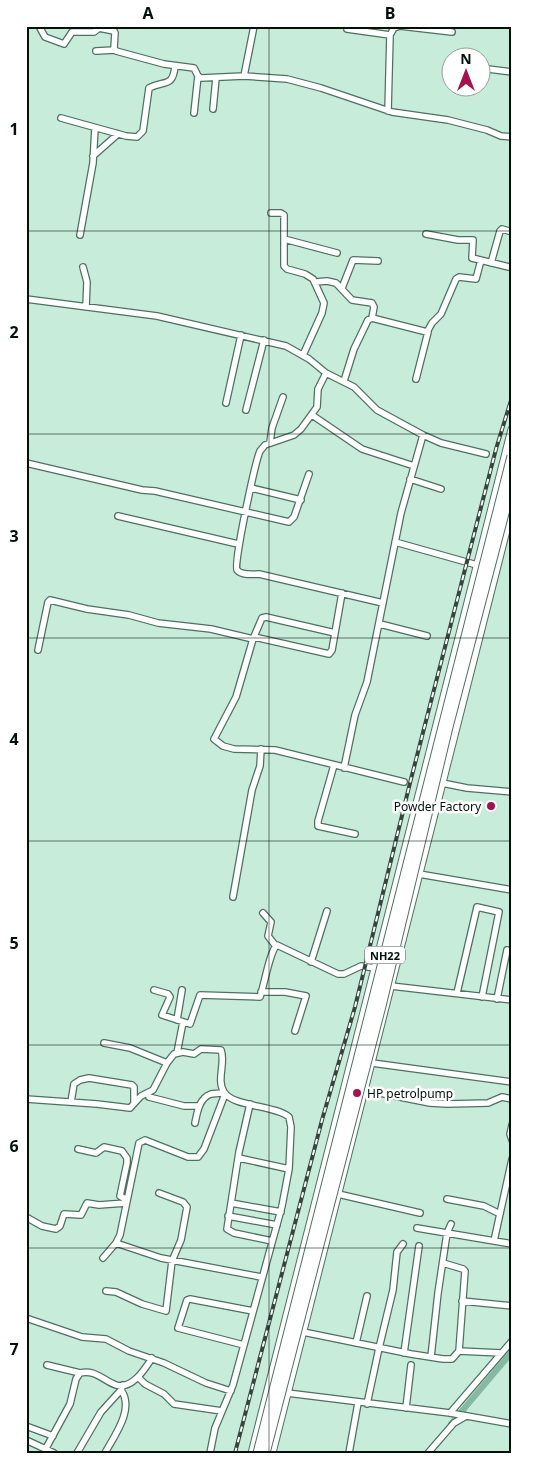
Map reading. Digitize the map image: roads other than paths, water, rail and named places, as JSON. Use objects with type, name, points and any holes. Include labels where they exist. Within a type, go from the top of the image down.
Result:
[{"type":"highway","name":"NH22","points":[[258,1453],[512,456]]},
{"type":"highway","name":"NH22","points":[[265,1453],[367,1060],[448,728],[512,483]]},
{"type":"street","points":[[39,26],[45,37],[72,47]]},
{"type":"street","points":[[244,76],[254,26]]},
{"type":"street","points":[[388,111],[390,35],[394,28],[400,26],[442,29],[452,32]]},
{"type":"street","points":[[65,44],[72,32],[94,32],[98,28],[110,28],[116,33],[115,50]]},
{"type":"street","points":[[347,29],[390,35]]},
{"type":"street","points":[[96,51],[115,50],[154,62],[194,68],[198,76],[194,113]]},
{"type":"street","points":[[61,118],[118,134],[132,137],[140,135],[144,126],[148,90],[151,87],[171,80],[174,76],[175,66]]},
{"type":"street","points":[[490,69],[512,72]]},
{"type":"street","points":[[198,76],[216,78],[244,76],[302,82],[388,111],[448,120],[487,130],[501,136],[512,137]]},
{"type":"street","points":[[213,109],[216,78]]},
{"type":"street","points":[[80,234],[93,156],[95,128]]},
{"type":"street","points":[[93,156],[118,134]]},
{"type":"street","points":[[271,213],[281,213],[284,215],[284,263],[286,268],[305,274],[315,282],[323,300],[324,308],[303,355]]},
{"type":"street","points":[[491,263],[500,231],[502,229],[512,232]]},
{"type":"street","points":[[426,234],[458,240],[473,240],[472,258],[510,267]]},
{"type":"street","points":[[284,239],[337,253]]},
{"type":"street","points":[[342,288],[353,260],[378,261]]},
{"type":"street","points":[[416,379],[432,323],[441,314],[456,279],[459,277],[476,279],[480,260]]},
{"type":"street","points":[[83,267],[87,282],[86,307]]},
{"type":"street","points":[[315,282],[332,282],[342,288],[352,300],[370,302],[374,305],[372,318]]},
{"type":"street","points":[[26,299],[144,314],[286,346],[303,355],[326,373],[354,387],[377,410],[424,436],[441,443],[486,454]]},
{"type":"street","points":[[344,381],[358,340],[369,318],[428,332]]},
{"type":"street","points":[[226,403],[241,335]]},
{"type":"street","points":[[246,410],[264,340]]},
{"type":"street","points":[[326,373],[318,389],[318,404],[312,415],[297,433],[270,442],[260,451],[238,544],[235,566],[241,573],[260,574],[383,604]]},
{"type":"street","points":[[270,442],[272,428],[283,396]]},
{"type":"street","points":[[312,415],[362,448],[414,466]]},
{"type":"street","points":[[252,1453],[512,429]]},
{"type":"street","points":[[344,768],[355,715],[367,682],[380,624],[401,512],[424,436]]},
{"type":"street","points":[[26,462],[142,490],[155,491],[291,521],[301,500],[309,474]]},
{"type":"street","points":[[410,479],[441,489]]},
{"type":"street","points":[[251,488],[301,500]]},
{"type":"street","points":[[494,498],[512,503]]},
{"type":"street","points":[[272,1453],[512,507]]},
{"type":"street","points":[[118,516],[238,544]]},
{"type":"street","points":[[396,542],[477,565]]},
{"type":"street","points":[[38,650],[50,600],[88,609],[124,614],[158,623],[211,629],[328,654],[331,652],[342,593]]},
{"type":"street","points":[[335,633],[264,617],[254,638],[236,697],[214,738],[222,745],[234,749],[261,749],[287,752],[404,782]]},
{"type":"street","points":[[380,624],[427,636]]},
{"type":"street","points":[[233,897],[252,790],[260,766],[261,749]]},
{"type":"street","points":[[334,765],[318,826],[354,834]]},
{"type":"street","points":[[442,783],[468,788],[512,792]]},
{"type":"street","points":[[414,811],[434,817]]},
{"type":"street","points":[[419,874],[512,890]]},
{"type":"street","points":[[457,994],[477,907],[499,912],[482,997]]},
{"type":"street","points":[[311,962],[326,911]]},
{"type":"street","points":[[263,914],[271,922],[268,936],[275,945],[282,946],[311,962],[341,974],[361,966],[375,968]]},
{"type":"street","points":[[154,990],[170,997],[162,1015],[191,1023],[200,995],[258,997],[272,949],[275,945]]},
{"type":"street","points":[[497,998],[507,950]]},
{"type":"street","points":[[391,986],[512,1000]]},
{"type":"street","points":[[177,1053],[182,990]]},
{"type":"street","points":[[261,992],[285,992],[306,996],[295,1031]]},
{"type":"street","points":[[104,1043],[130,1048],[167,1063]]},
{"type":"street","points":[[26,1099],[103,1104],[128,1108],[134,1106],[141,1096],[153,1090],[172,1056],[177,1053],[194,1054],[201,1049],[222,1050],[221,1080],[224,1093],[204,1149],[198,1157],[188,1157],[145,1140],[139,1143],[120,1235],[116,1243],[103,1258]]},
{"type":"street","points":[[372,1063],[512,1082]]},
{"type":"street","points":[[71,1102],[74,1084],[82,1079],[89,1078],[132,1085],[134,1087],[134,1106]]},
{"type":"street","points":[[365,1090],[447,1104],[488,1103],[502,1097],[512,1099]]},
{"type":"street","points":[[195,1123],[199,1106],[208,1096],[224,1093],[231,1098],[283,1113],[289,1117],[291,1127],[289,1169],[281,1212],[231,1391],[215,1428],[210,1453]]},
{"type":"street","points":[[344,1094],[363,1098]]},
{"type":"street","points":[[149,1097],[184,1106],[199,1106]]},
{"type":"street","points":[[250,1104],[228,1216],[228,1231],[272,1241]]},
{"type":"street","points":[[512,1125],[510,1134],[512,1140]]},
{"type":"street","points":[[78,1149],[98,1153],[101,1147],[104,1146],[122,1151],[127,1160],[120,1196],[127,1202]]},
{"type":"street","points":[[239,1158],[289,1169]]},
{"type":"street","points":[[494,1242],[512,1159]]},
{"type":"street","points":[[106,1290],[166,1311],[172,1261],[181,1240],[187,1207],[183,1202],[159,1194]]},
{"type":"street","points":[[338,1194],[420,1214]]},
{"type":"street","points":[[447,1199],[484,1206],[500,1214]]},
{"type":"street","points":[[26,1217],[42,1226],[56,1229],[60,1226],[64,1214],[82,1215],[86,1203],[98,1205],[127,1202]]},
{"type":"street","points":[[231,1203],[281,1212]]},
{"type":"street","points":[[228,1216],[277,1225]]},
{"type":"street","points":[[431,1357],[447,1234],[451,1224]]},
{"type":"street","points":[[417,1228],[512,1244]]},
{"type":"street","points":[[116,1243],[172,1261],[262,1277]]},
{"type":"street","points":[[367,1404],[393,1290],[397,1252],[403,1244]]},
{"type":"street","points":[[404,1353],[419,1246]]},
{"type":"street","points":[[302,1332],[404,1353],[452,1360],[458,1351],[465,1271],[463,1268],[443,1263]]},
{"type":"street","points":[[356,1343],[367,1296]]},
{"type":"street","points":[[244,1346],[178,1328],[187,1300],[190,1299],[252,1311]]},
{"type":"street","points":[[462,1300],[512,1306]]},
{"type":"street","points":[[26,1318],[82,1336],[106,1339],[129,1351],[152,1358],[206,1384],[231,1391]]},
{"type":"street","points":[[452,1413],[512,1341]]},
{"type":"street","points":[[458,1351],[501,1354]]},
{"type":"street","points":[[76,1453],[104,1408],[122,1388],[138,1377],[152,1358]]},
{"type":"street","points":[[276,1359],[294,1364]]},
{"type":"street","points":[[47,1365],[80,1373],[94,1374],[122,1388],[126,1397],[126,1408],[105,1453]]},
{"type":"street","points":[[406,1408],[411,1366]]},
{"type":"street","points":[[45,1450],[70,1404],[76,1379],[80,1373]]},
{"type":"street","points":[[138,1377],[145,1384],[164,1394],[174,1404],[222,1411]]},
{"type":"street","points":[[287,1394],[452,1413],[512,1424]]},
{"type":"street","points":[[349,1453],[358,1403]]},
{"type":"street","points":[[428,1453],[454,1423],[466,1416]]},
{"type":"street","points":[[26,1426],[53,1436]]},
{"type":"street","points":[[26,1440],[54,1453]]},
{"type":"waterway","points":[[451,1424],[512,1352]]},
{"type":"railway","points":[[235,1453],[322,1120],[355,1007],[410,783],[496,449],[512,397]]},
{"type":"place","name":"Powder Factory","points":[[491,806]]},
{"type":"place","name":"HP petrolpump","points":[[357,1093]]}]
